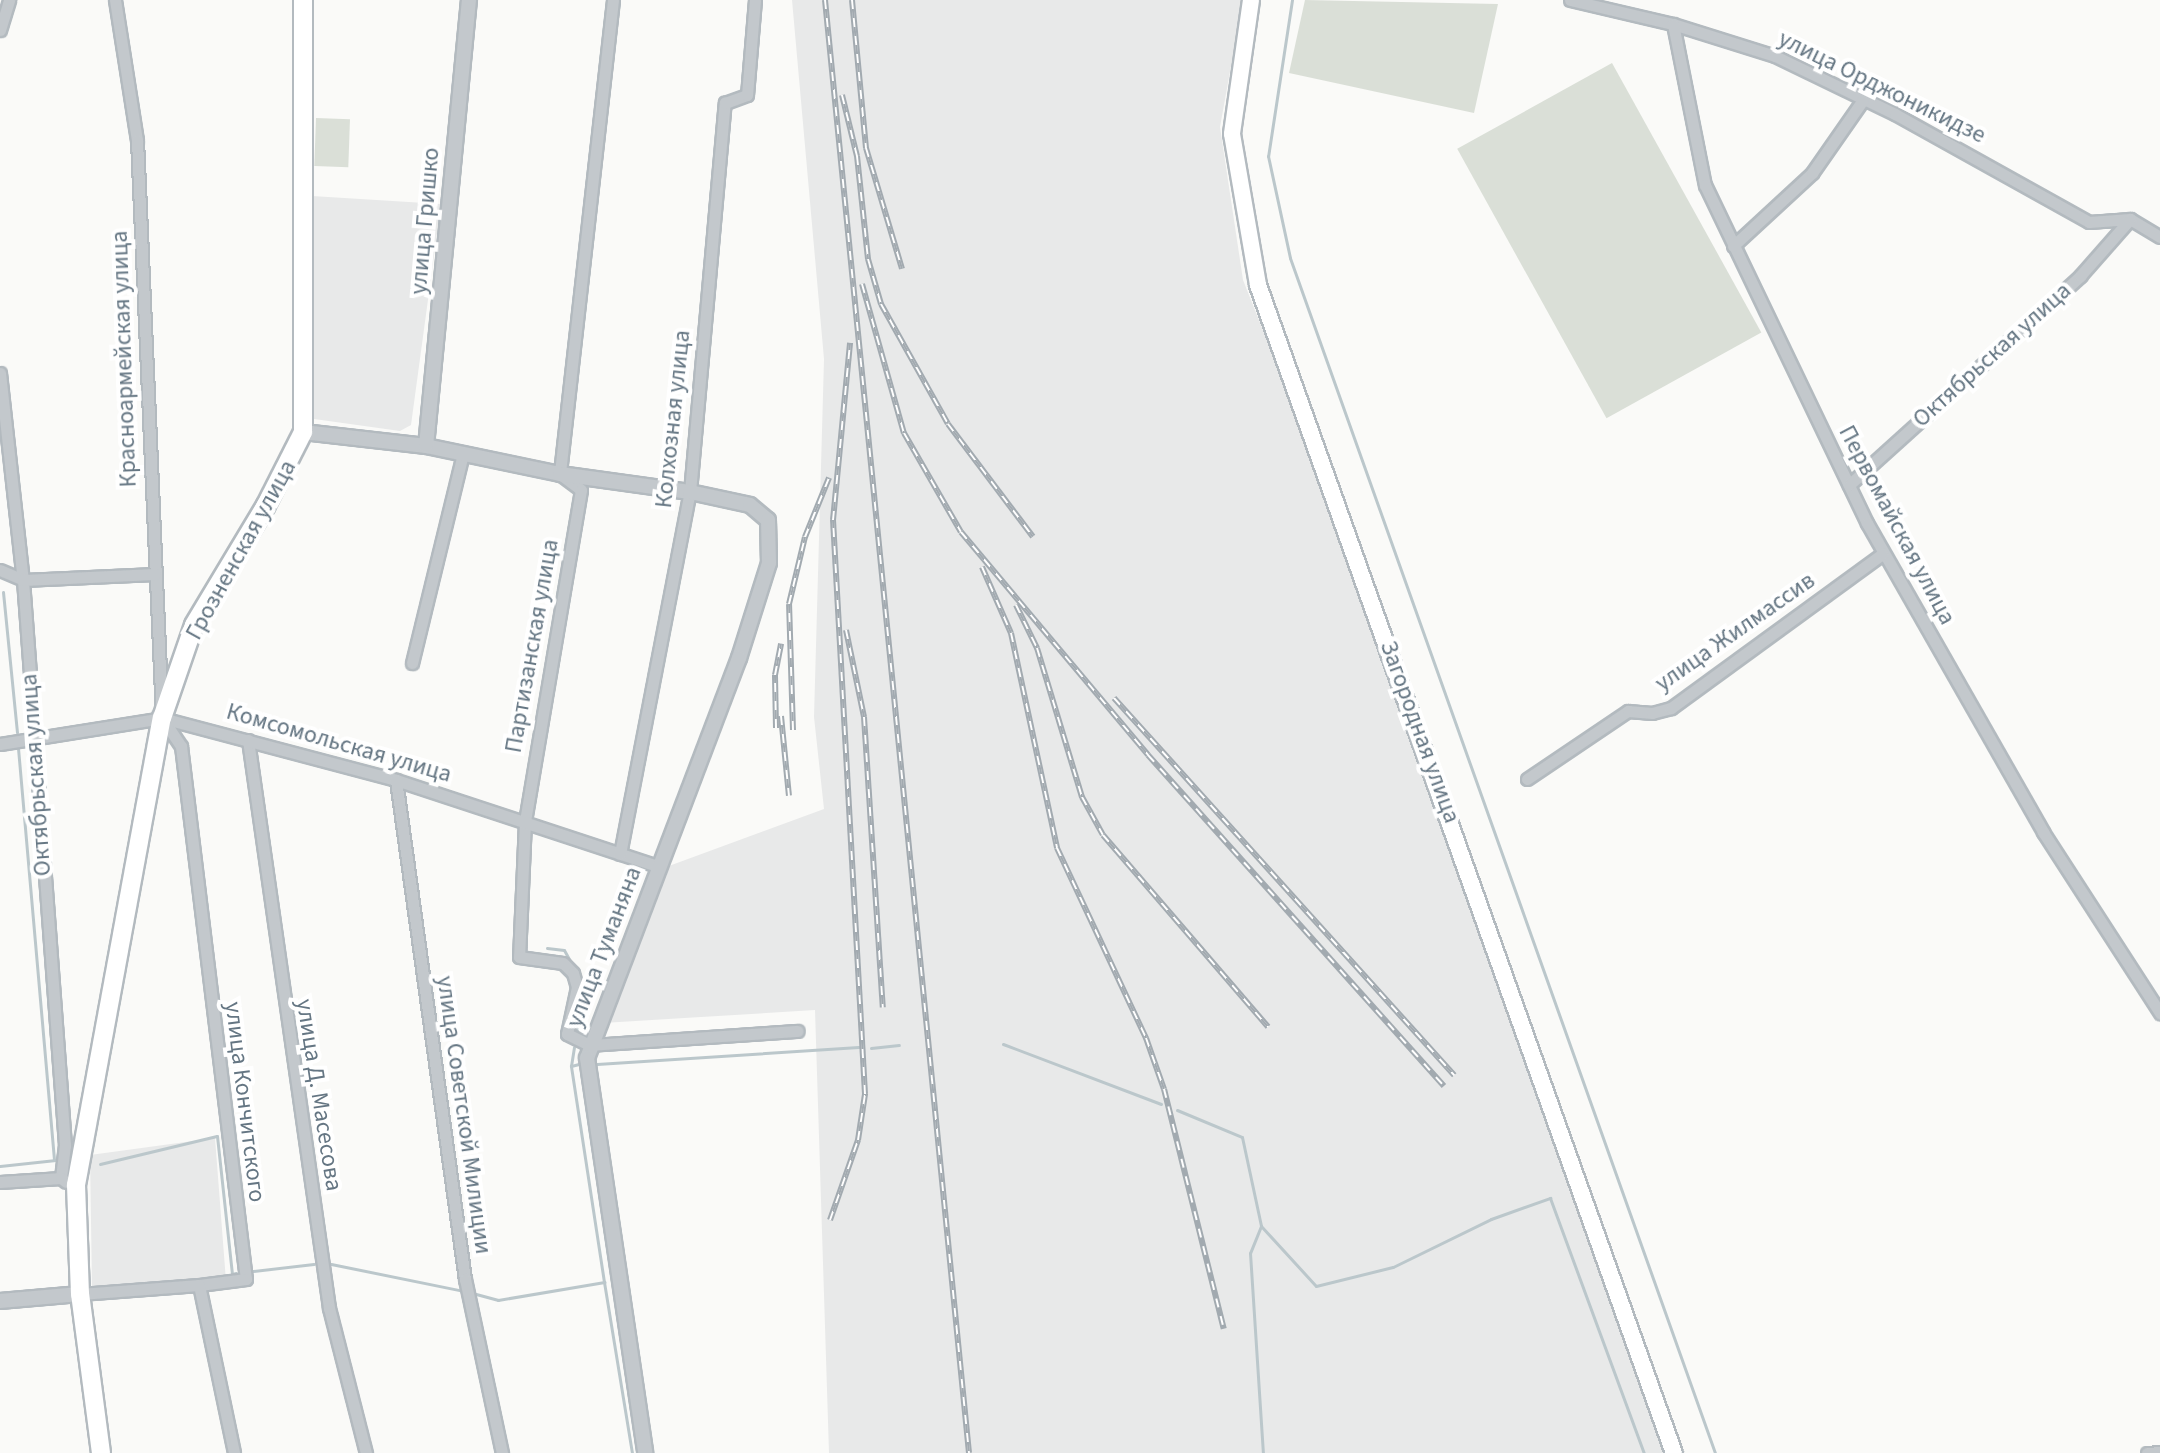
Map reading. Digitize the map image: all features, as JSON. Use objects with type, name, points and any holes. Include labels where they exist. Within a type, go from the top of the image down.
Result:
[{"type":"main road","name":"Грозненская улица","points":[[69,1181],[162,718],[194,625],[266,505],[303,432],[303,0]]},
{"type":"main road","name":"Загородная улица","points":[[1251,0],[1232,134],[1258,285],[1674,1453]]},
{"type":"main road","name":"Октябрьская улица","points":[[69,1181],[101,1453]]},
{"type":"street","points":[[0,30],[9,0]]},
{"type":"street","name":"Красноармейская улица","points":[[115,0],[137,140],[162,718]]},
{"type":"street","name":"улица Гришко","points":[[426,446],[469,0]]},
{"type":"street","points":[[560,474],[613,0]]},
{"type":"street","name":"Колхозная улица","points":[[620,854],[690,492],[725,103],[747,95],[755,0]]},
{"type":"street","name":"улица Орджоникидзе","points":[[1570,0],[1673,24],[1775,56],[2089,222],[2130,219]]},
{"type":"street","name":"Первомайская улица","points":[[1673,24],[1705,185],[1882,554],[2043,832],[2160,1013]]},
{"type":"street","points":[[1733,246],[1812,173],[1863,100]]},
{"type":"street","points":[[2130,219],[2160,237]]},
{"type":"street","name":"Октябрьская улица","points":[[1849,485],[2080,276],[2130,219]]},
{"type":"street","name":"Октябрьская улица","points":[[0,373],[23,580],[32,738],[69,1181]]},
{"type":"street","points":[[303,432],[426,446],[560,474],[690,492]]},
{"type":"street","points":[[412,663],[463,453]]},
{"type":"street","name":"Партизанская улица","points":[[560,474],[581,490],[525,821],[519,957],[563,963],[573,973],[577,987],[567,1034],[590,1045]]},
{"type":"street","name":"улица Туманяна","points":[[645,1453],[587,1058],[744,644],[769,563],[768,520],[750,505],[690,492]]},
{"type":"street","name":"улица Жилмассив","points":[[1527,779],[1628,711],[1652,713],[1671,708],[1882,554]]},
{"type":"street","points":[[0,570],[23,580],[155,574]]},
{"type":"street","name":"Комсомольская улица","points":[[0,744],[162,718],[396,780],[658,866]]},
{"type":"street","name":"улица Кончитского","points":[[162,718],[181,746],[246,1279],[199,1285]]},
{"type":"street","name":"улица Д. Масесова","points":[[248,740],[329,1308],[366,1453]]},
{"type":"street","name":"улица Советской Милиции","points":[[396,780],[465,1279],[502,1453]]},
{"type":"street","points":[[590,1045],[798,1031]]},
{"type":"street","points":[[0,1182],[69,1181]]},
{"type":"street","points":[[0,1301],[199,1285],[234,1453]]},
{"type":"street","points":[[2147,1453],[2160,1452]]},
{"type":"shaded area","points":[[792,0],[1243,0],[1220,127],[1243,280],[1326,488],[1677,1453],[829,1453],[815,1010],[603,1023],[658,870],[824,809],[814,717],[824,359]]},
{"type":"shaded area","points":[[1305,0],[1498,4],[1474,113],[1289,73]]},
{"type":"shaded area","points":[[1612,63],[1761,332],[1607,418],[1457,149]]},
{"type":"shaded area","points":[[316,118],[350,119],[348,167],[314,166]]},
{"type":"shaded area","points":[[312,196],[441,204],[411,425],[400,431],[307,418]]},
{"type":"shaded area","points":[[215,1138],[226,1281],[92,1287],[90,1155]]},
{"type":"waterway","points":[[1292,0],[1268,156],[1290,258],[1715,1453]]},
{"type":"waterway","points":[[3,592],[17,732]]},
{"type":"waterway","points":[[18,748],[54,1159]]},
{"type":"waterway","points":[[547,948],[564,950],[573,966]]},
{"type":"waterway","points":[[577,1030],[585,986],[579,976]]},
{"type":"waterway","points":[[1003,1044],[1161,1104]]},
{"type":"waterway","points":[[871,1048],[899,1045]]},
{"type":"waterway","points":[[571,1066],[574,1047]]},
{"type":"waterway","points":[[597,1064],[858,1047]]},
{"type":"waterway","points":[[476,1294],[498,1300],[604,1282],[571,1066],[579,1064]]},
{"type":"waterway","points":[[1177,1110],[1242,1137],[1261,1226],[1316,1286],[1393,1267],[1491,1219],[1550,1198],[1644,1453]]},
{"type":"waterway","points":[[100,1164],[217,1136],[232,1274],[236,1273]]},
{"type":"waterway","points":[[0,1166],[56,1160]]},
{"type":"waterway","points":[[1261,1226],[1250,1253],[1263,1453]]},
{"type":"waterway","points":[[253,1271],[314,1264]]},
{"type":"waterway","points":[[331,1264],[459,1290]]},
{"type":"waterway","points":[[604,1282],[632,1453]]},
{"type":"railway","points":[[825,0],[969,1453]]},
{"type":"railway","points":[[852,0],[866,148],[902,269]]},
{"type":"railway","points":[[842,95],[857,156],[868,259],[881,304],[948,424],[1033,537]]},
{"type":"railway","points":[[862,284],[904,433],[961,532],[1148,755],[1444,1086]]},
{"type":"railway","points":[[830,1220],[858,1140],[865,1094],[833,520],[850,343]]},
{"type":"railway","points":[[793,730],[789,604],[805,537],[829,478]]},
{"type":"railway","points":[[982,567],[1011,633],[1057,848],[1146,1038],[1164,1089],[1224,1329]]},
{"type":"railway","points":[[1016,605],[1037,648],[1082,797],[1103,835],[1268,1027]]},
{"type":"railway","points":[[846,630],[864,717],[883,1007]]},
{"type":"railway","points":[[776,728],[775,675],[781,644]]},
{"type":"railway","points":[[1114,698],[1454,1075]]},
{"type":"railway","points":[[781,716],[789,796]]}]
